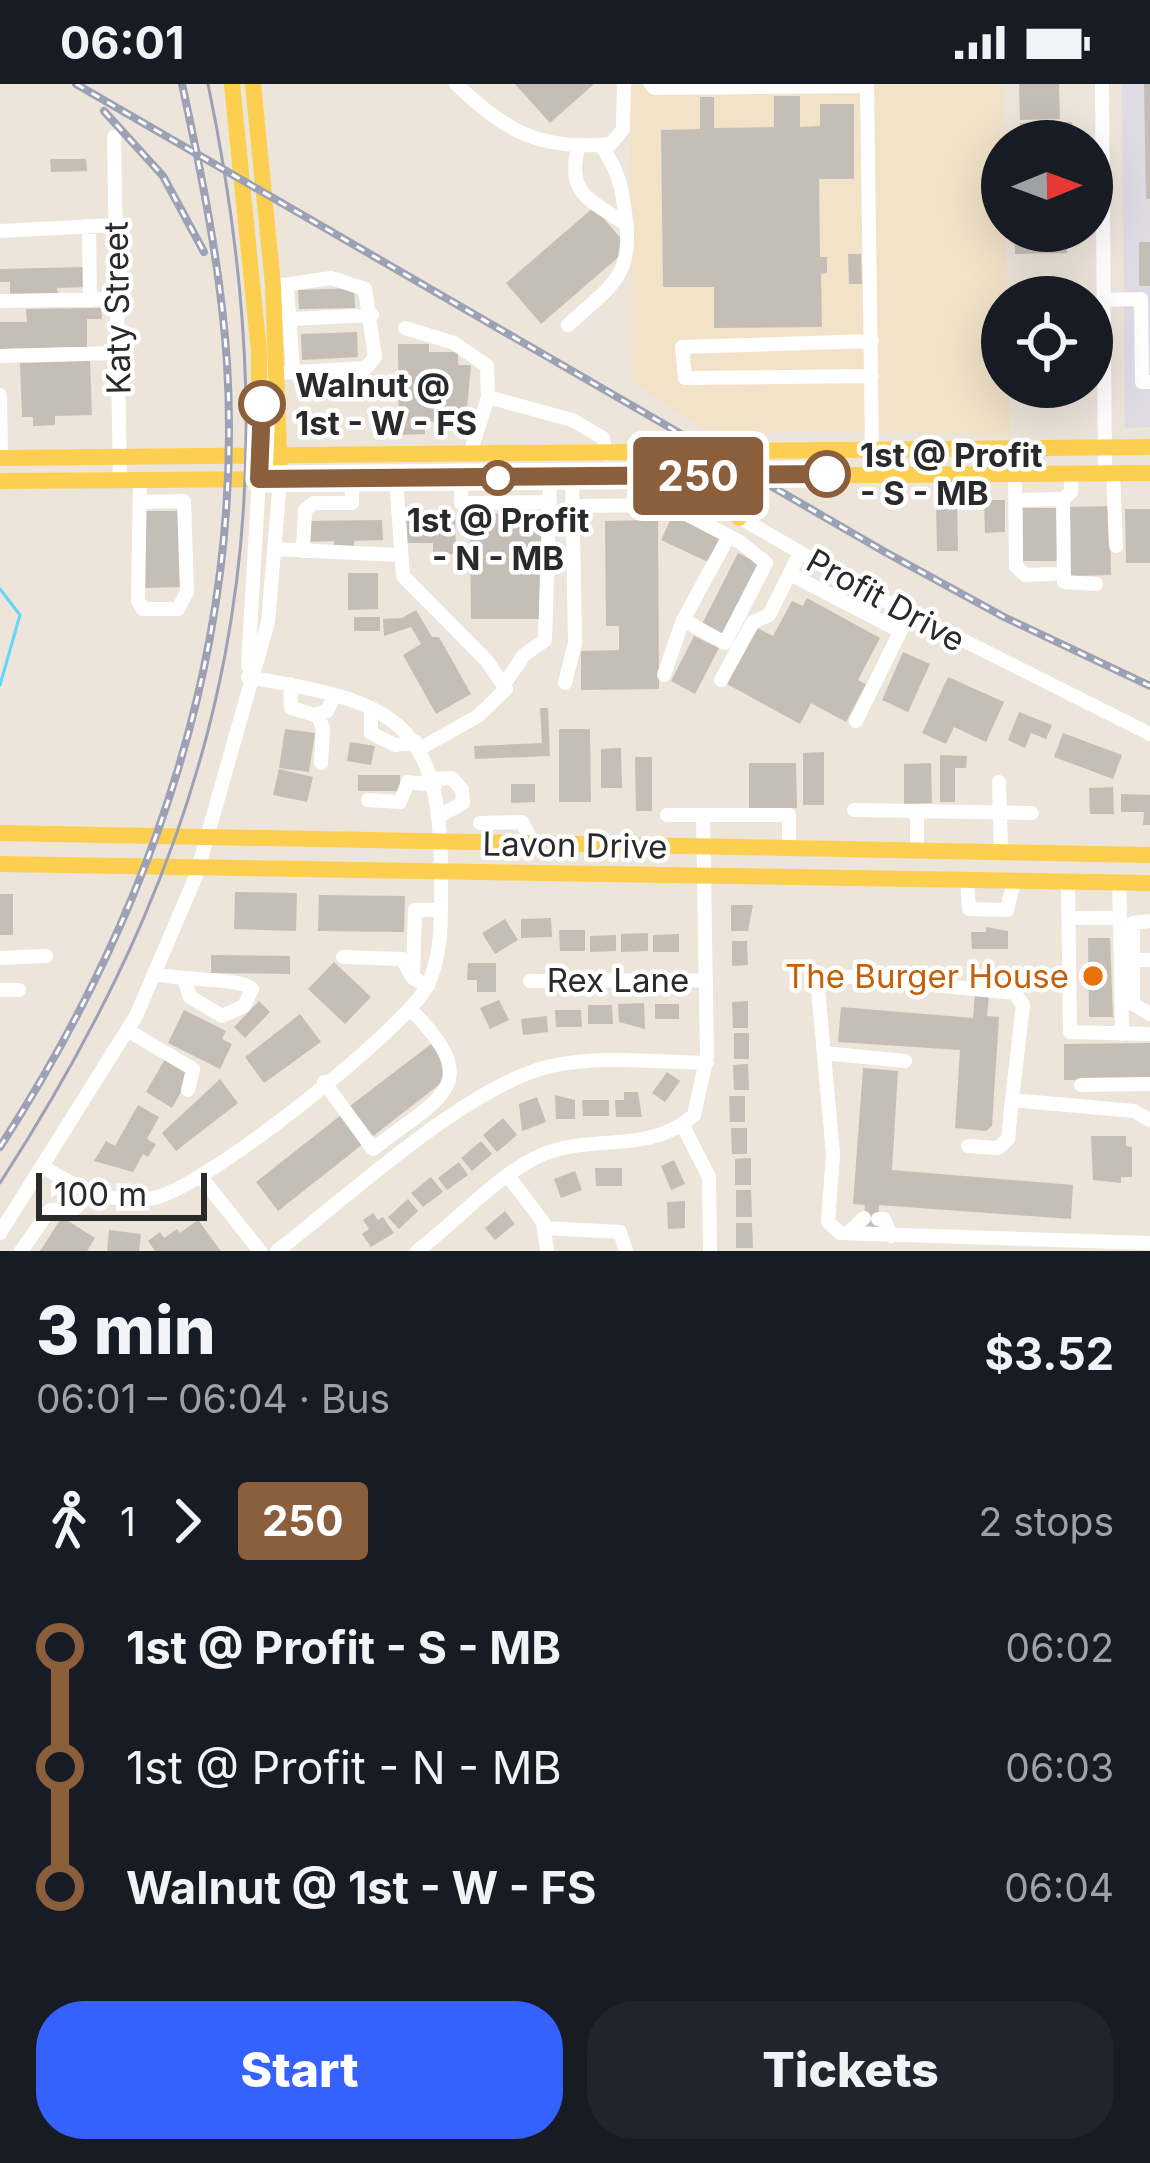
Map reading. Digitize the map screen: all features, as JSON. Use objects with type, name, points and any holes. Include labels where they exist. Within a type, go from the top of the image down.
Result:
[{"type":"main road","points":[[232,84],[253,287],[259,479]]},
{"type":"main road","points":[[253,84],[286,372],[280,480]]},
{"type":"main road","points":[[253,287],[279,285]]},
{"type":"main road","points":[[0,458],[1150,447]]},
{"type":"main road","points":[[872,450],[872,473]]},
{"type":"main road","points":[[0,481],[1150,473]]},
{"type":"main road","points":[[738,518],[735,496],[742,475]]},
{"type":"main road","name":"Lavon Drive","points":[[0,833],[1150,855]]},
{"type":"main road","name":"Lavon Drive","points":[[0,863],[1150,884]]},
{"type":"street","points":[[456,84],[497,119],[541,144],[578,148],[610,144],[623,129],[624,84]]},
{"type":"street","points":[[651,84],[655,88],[867,85],[872,450]]},
{"type":"street","points":[[1102,84],[1103,276]]},
{"type":"street","name":"Katy Street","points":[[114,137],[120,479]]},
{"type":"street","points":[[568,325],[613,285],[632,250],[614,162],[600,145]]},
{"type":"street","points":[[578,148],[572,172],[576,188],[628,225]]},
{"type":"street","points":[[0,231],[115,225]]},
{"type":"street","points":[[89,226],[90,300]]},
{"type":"street","points":[[352,281],[365,289],[375,357],[366,368],[286,372],[290,320],[279,285],[352,281]]},
{"type":"street","points":[[1113,299],[1147,297],[1142,382],[1150,382]]},
{"type":"street","points":[[0,301],[117,299]]},
{"type":"street","points":[[290,320],[372,315]]},
{"type":"street","points":[[405,328],[454,343],[488,366],[488,397],[470,454]]},
{"type":"street","points":[[872,341],[682,347],[685,378],[872,376]]},
{"type":"street","points":[[0,356],[118,353]]},
{"type":"street","points":[[0,395],[0,458]]},
{"type":"street","points":[[488,397],[572,420],[603,438],[606,454]]},
{"type":"street","points":[[1104,408],[1116,546]]},
{"type":"street","name":"Profit Drive","points":[[630,454],[908,614],[1150,734]]},
{"type":"street","points":[[1015,500],[1063,499],[1071,492],[1071,474]]},
{"type":"street","points":[[1015,475],[1016,566],[1025,574],[1053,574]]},
{"type":"street","points":[[460,478],[461,502],[550,502]]},
{"type":"street","points":[[371,708],[371,734],[395,746],[418,745],[478,716],[500,698],[524,655],[545,640],[550,478]]},
{"type":"street","points":[[566,683],[575,644],[572,478]]},
{"type":"street","points":[[140,479],[138,601],[143,609],[178,609],[187,592],[184,501],[140,502]]},
{"type":"street","points":[[248,677],[259,479]]},
{"type":"street","points":[[303,551],[305,509],[314,503],[352,503],[352,479]]},
{"type":"street","points":[[396,479],[397,555],[403,576],[505,682]]},
{"type":"street","points":[[90,1192],[76,1208],[50,1210],[21,1250],[0,1235],[127,1030],[196,876],[214,823],[248,677],[268,622],[280,480]]},
{"type":"street","points":[[1063,499],[1064,582],[1096,584]]},
{"type":"street","points":[[573,506],[669,505],[728,535],[766,562],[725,643],[683,620]]},
{"type":"street","points":[[728,535],[738,518]]},
{"type":"street","points":[[664,675],[683,620],[738,518]]},
{"type":"street","points":[[274,549],[397,555]]},
{"type":"street","points":[[721,680],[753,622],[769,615],[800,554]]},
{"type":"street","points":[[790,574],[901,631]]},
{"type":"street","points":[[856,721],[908,614]]},
{"type":"street","points":[[43,1167],[90,1192],[138,1200],[182,1189],[411,1010],[440,910],[440,815],[434,782],[418,745],[371,708],[335,695],[248,677]]},
{"type":"street","points":[[290,684],[292,708],[317,714],[327,711],[335,695]]},
{"type":"street","points":[[317,714],[322,728],[321,763]]},
{"type":"street","points":[[368,800],[400,802],[408,782],[456,781],[463,803],[491,844]]},
{"type":"street","points":[[999,782],[1001,852]]},
{"type":"street","points":[[440,815],[463,803]]},
{"type":"street","points":[[854,809],[1032,813]]},
{"type":"street","points":[[917,811],[917,851]]},
{"type":"street","points":[[673,847],[670,814],[789,815],[789,849]]},
{"type":"street","points":[[417,1251],[535,1158],[562,1149],[640,1142],[683,1126],[700,1103],[707,1063],[704,815]]},
{"type":"street","points":[[481,823],[522,822],[534,844]]},
{"type":"street","points":[[967,880],[966,903],[975,909],[1007,910],[1014,881]]},
{"type":"street","points":[[1068,882],[1070,1032],[1150,1034]]},
{"type":"street","points":[[1119,882],[1122,1034]]},
{"type":"street","points":[[420,982],[415,910],[440,910]]},
{"type":"street","points":[[1069,918],[1120,918]]},
{"type":"street","points":[[1150,921],[1132,923],[1133,1004],[1150,1014]]},
{"type":"street","points":[[0,958],[46,956]]},
{"type":"street","points":[[344,957],[402,959],[420,982]]},
{"type":"street","points":[[1133,960],[1150,960]]},
{"type":"street","points":[[154,974],[185,982]]},
{"type":"street","points":[[968,1146],[998,1148],[1008,1138],[1023,1005],[1015,993],[829,975],[818,989],[833,1154],[828,1222],[848,1233],[891,1236],[1147,1243]]},
{"type":"street","name":"Rex Lane","points":[[530,981],[706,980]]},
{"type":"street","points":[[0,990],[19,989]]},
{"type":"street","points":[[324,1082],[373,1149],[443,1093],[451,1079],[450,1056],[411,1010]]},
{"type":"street","points":[[127,1030],[193,1069],[188,1090]]},
{"type":"street","points":[[824,1053],[905,1061]]},
{"type":"street","points":[[277,1251],[468,1105],[519,1077],[568,1064],[707,1063]]},
{"type":"street","points":[[1081,1085],[1150,1084]]},
{"type":"street","points":[[1012,1100],[1134,1111],[1150,1120]]},
{"type":"street","points":[[683,1126],[709,1177],[710,1251]]},
{"type":"street","points":[[201,1177],[260,1251]]},
{"type":"street","points":[[509,1177],[544,1228],[545,1250]]},
{"type":"street","points":[[848,1233],[871,1218],[884,1219],[891,1236]]},
{"type":"street","points":[[544,1228],[620,1232],[626,1251]]},
{"type":"shaded area","points":[[630,84],[1003,84],[1004,120],[981,120],[981,252],[1006,252],[1007,276],[981,276],[981,408],[1009,408],[1010,434],[707,431],[632,381]]},
{"type":"shaded area","points":[[1122,84],[1150,84],[1150,427],[1125,428]]},
{"type":"building","points":[[515,84],[594,84],[550,123]]},
{"type":"building","points":[[1019,84],[1059,84],[1060,119],[1020,120]]},
{"type":"building","points":[[1144,84],[1150,84],[1150,199],[1146,199]]},
{"type":"building","points":[[774,96],[800,96],[800,127],[820,126],[820,104],[854,104],[854,179],[819,179],[820,257],[827,257],[827,273],[821,274],[822,327],[714,328],[714,287],[663,287],[661,130],[700,129],[700,97],[714,97],[714,128],[774,127]]},
{"type":"building","points":[[50,159],[86,159],[87,171],[51,172]]},
{"type":"building","points":[[594,207],[629,248],[541,324],[506,283]]},
{"type":"building","points":[[1139,242],[1150,242],[1150,286],[1139,286]]},
{"type":"building","points":[[848,254],[861,254],[862,284],[849,284]]},
{"type":"building","points":[[84,267],[85,287],[57,288],[58,295],[10,296],[10,282],[0,282],[0,269]]},
{"type":"building","points":[[354,288],[355,308],[299,309],[298,290]]},
{"type":"building","points":[[101,308],[102,319],[87,319],[87,347],[0,349],[0,322],[27,322],[26,309]]},
{"type":"building","points":[[357,332],[358,357],[302,360],[301,334]]},
{"type":"building","points":[[398,344],[429,344],[429,352],[458,352],[458,365],[471,365],[466,421],[425,422],[425,434],[399,435]]},
{"type":"building","points":[[90,361],[92,415],[55,416],[55,425],[33,426],[33,417],[22,417],[20,363]]},
{"type":"building","points":[[936,500],[957,500],[958,551],[937,551]]},
{"type":"building","points":[[984,500],[1005,500],[1005,532],[985,533]]},
{"type":"building","points":[[1110,506],[1111,575],[1070,576],[1069,507]]},
{"type":"building","points":[[1023,508],[1059,508],[1060,561],[1023,561]]},
{"type":"building","points":[[1125,509],[1150,509],[1150,563],[1126,563]]},
{"type":"building","points":[[144,511],[181,511],[182,587],[145,588]]},
{"type":"building","points":[[544,513],[545,619],[471,619],[470,514]]},
{"type":"building","points":[[673,514],[721,536],[708,562],[661,540]]},
{"type":"building","points":[[406,516],[455,516],[456,554],[433,554],[433,543],[407,543]]},
{"type":"building","points":[[382,520],[383,540],[354,541],[354,549],[334,549],[334,541],[306,542],[305,521]]},
{"type":"building","points":[[658,520],[659,689],[581,690],[581,651],[619,650],[619,626],[606,626],[605,521]]},
{"type":"building","points":[[738,553],[762,565],[726,636],[702,624]]},
{"type":"building","points":[[348,573],[378,573],[378,609],[348,610]]},
{"type":"building","points":[[807,598],[880,638],[858,680],[866,684],[846,722],[811,703],[800,724],[727,684],[757,628],[773,636],[792,601],[803,606]]},
{"type":"building","points":[[416,610],[432,637],[439,637],[471,694],[436,714],[403,655],[421,644],[411,627],[384,636],[383,619],[402,618]]},
{"type":"building","points":[[354,617],[380,617],[380,631],[354,631]]},
{"type":"building","points":[[694,636],[719,648],[695,694],[671,681]]},
{"type":"building","points":[[903,652],[930,664],[908,712],[882,700]]},
{"type":"building","points":[[948,677],[1004,702],[986,742],[954,727],[946,744],[922,733]]},
{"type":"building","points":[[540,708],[548,708],[550,756],[475,759],[474,746],[542,743]]},
{"type":"building","points":[[1019,712],[1052,725],[1046,739],[1031,733],[1025,748],[1008,740]]},
{"type":"building","points":[[285,729],[315,733],[309,772],[279,768]]},
{"type":"building","points":[[559,729],[590,729],[591,802],[559,802]]},
{"type":"building","points":[[1063,733],[1122,755],[1113,779],[1054,757]]},
{"type":"building","points":[[350,742],[375,746],[371,765],[347,761]]},
{"type":"building","points":[[621,748],[622,788],[601,788],[601,749]]},
{"type":"building","points":[[824,752],[824,805],[803,805],[803,753]]},
{"type":"building","points":[[940,755],[967,756],[966,768],[955,768],[955,802],[940,802]]},
{"type":"building","points":[[635,757],[652,757],[652,811],[636,811]]},
{"type":"building","points":[[749,763],[796,763],[797,808],[749,808]]},
{"type":"building","points":[[931,763],[932,803],[904,804],[904,764]]},
{"type":"building","points":[[279,769],[313,777],[307,802],[273,795]]},
{"type":"building","points":[[358,775],[400,775],[400,791],[358,791]]},
{"type":"building","points":[[511,784],[535,784],[535,802],[511,803]]},
{"type":"building","points":[[1113,787],[1114,814],[1090,814],[1089,788]]},
{"type":"building","points":[[1121,794],[1150,795],[1150,825],[1143,825],[1144,812],[1121,812]]},
{"type":"building","points":[[235,892],[297,893],[296,931],[234,929]]},
{"type":"building","points":[[0,894],[13,894],[13,935],[0,935]]},
{"type":"building","points":[[319,895],[405,896],[404,932],[318,931]]},
{"type":"building","points":[[731,905],[753,905],[748,931],[731,931]]},
{"type":"building","points":[[551,918],[552,937],[521,938],[521,919]]},
{"type":"building","points":[[505,919],[518,940],[495,954],[482,933]]},
{"type":"building","points":[[986,927],[1008,931],[1008,949],[972,949],[971,932],[986,932]]},
{"type":"building","points":[[559,930],[585,930],[585,951],[560,951]]},
{"type":"building","points":[[648,933],[648,951],[621,952],[621,934]]},
{"type":"building","points":[[679,934],[679,952],[653,952],[653,935]]},
{"type":"building","points":[[616,935],[616,951],[590,952],[590,936]]},
{"type":"building","points":[[1088,938],[1110,938],[1113,1017],[1089,1017]]},
{"type":"building","points":[[732,941],[747,941],[748,965],[732,966]]},
{"type":"building","points":[[211,955],[290,956],[290,974],[211,973]]},
{"type":"building","points":[[334,962],[371,997],[345,1024],[308,989]]},
{"type":"building","points":[[468,963],[496,963],[496,992],[477,992],[477,980],[467,980]]},
{"type":"building","points":[[975,994],[989,995],[987,1016],[999,1017],[992,1126],[986,1131],[955,1128],[960,1050],[838,1042],[841,1007],[973,1018]]},
{"type":"building","points":[[499,1000],[509,1020],[490,1029],[480,1008]]},
{"type":"building","points":[[259,1001],[270,1012],[245,1038],[234,1027]]},
{"type":"building","points":[[748,1001],[748,1028],[733,1028],[732,1002]]},
{"type":"building","points":[[644,1003],[645,1029],[619,1022],[618,1004]]},
{"type":"building","points":[[655,1004],[679,1004],[679,1019],[655,1019]]},
{"type":"building","points":[[588,1005],[612,1005],[613,1024],[588,1024]]},
{"type":"building","points":[[184,1010],[226,1031],[222,1039],[232,1044],[220,1069],[168,1043]]},
{"type":"building","points":[[555,1010],[581,1010],[582,1027],[556,1027]]},
{"type":"building","points":[[300,1014],[321,1042],[264,1083],[245,1057]]},
{"type":"building","points":[[547,1016],[548,1032],[523,1035],[521,1019]]},
{"type":"building","points":[[734,1033],[749,1033],[749,1059],[734,1059]]},
{"type":"building","points":[[435,1041],[449,1059],[441,1066],[449,1077],[373,1136],[350,1106]]},
{"type":"building","points":[[1150,1043],[1150,1079],[1064,1080],[1064,1044]]},
{"type":"building","points":[[165,1059],[191,1074],[172,1108],[146,1092]]},
{"type":"building","points":[[748,1064],[749,1090],[734,1090],[733,1065]]},
{"type":"building","points":[[863,1068],[898,1071],[892,1170],[1073,1185],[1071,1219],[879,1205],[878,1227],[863,1226],[865,1205],[853,1204]]},
{"type":"building","points":[[667,1072],[680,1081],[665,1102],[652,1093]]},
{"type":"building","points":[[220,1079],[238,1103],[176,1151],[162,1133]]},
{"type":"building","points":[[624,1092],[638,1092],[642,1117],[616,1117],[615,1100],[624,1100]]},
{"type":"building","points":[[555,1095],[575,1100],[575,1119],[556,1119]]},
{"type":"building","points":[[729,1096],[745,1096],[745,1122],[730,1122]]},
{"type":"building","points":[[537,1097],[546,1122],[522,1131],[519,1104]]},
{"type":"building","points":[[582,1100],[609,1100],[609,1116],[583,1116]]},
{"type":"building","points":[[138,1105],[159,1117],[147,1139],[156,1144],[148,1157],[143,1154],[133,1172],[94,1161],[106,1141],[115,1146]]},
{"type":"building","points":[[341,1115],[363,1144],[278,1211],[256,1182]]},
{"type":"building","points":[[503,1118],[517,1135],[497,1152],[483,1135]]},
{"type":"building","points":[[731,1128],[747,1128],[747,1154],[732,1154]]},
{"type":"building","points":[[1091,1136],[1126,1136],[1126,1146],[1132,1147],[1132,1177],[1121,1177],[1121,1183],[1093,1180]]},
{"type":"building","points":[[481,1141],[492,1154],[472,1171],[461,1158]]},
{"type":"building","points":[[751,1158],[751,1185],[735,1185],[735,1159]]},
{"type":"building","points":[[674,1160],[685,1184],[671,1190],[661,1166]]},
{"type":"building","points":[[459,1162],[468,1175],[447,1190],[438,1178]]},
{"type":"building","points":[[595,1168],[622,1168],[622,1186],[596,1186]]},
{"type":"building","points":[[575,1171],[582,1190],[561,1198],[554,1179]]},
{"type":"building","points":[[431,1177],[443,1192],[423,1207],[411,1193]]},
{"type":"building","points":[[736,1190],[751,1190],[752,1217],[736,1217]]},
{"type":"building","points":[[408,1199],[418,1211],[399,1229],[388,1217]]},
{"type":"building","points":[[685,1201],[685,1228],[668,1229],[667,1202]]},
{"type":"building","points":[[505,1211],[515,1224],[495,1240],[485,1228]]},
{"type":"building","points":[[373,1213],[378,1220],[383,1217],[394,1233],[371,1247],[362,1234],[369,1229],[363,1220]]},
{"type":"building","points":[[62,1217],[95,1238],[87,1251],[40,1251]]},
{"type":"building","points":[[198,1220],[221,1251],[155,1251],[148,1241],[160,1232],[164,1238],[177,1229],[180,1233]]},
{"type":"building","points":[[736,1223],[752,1223],[753,1248],[736,1248]]},
{"type":"building","points":[[109,1230],[141,1234],[139,1251],[107,1251]]},
{"type":"waterway","points":[[0,589],[20,615],[0,685]]},
{"type":"tram line","points":[[0,1183],[80,1049],[144,918],[192,788],[225,656],[243,522],[246,383],[234,238],[208,84]]},
{"type":"railway","points":[[76,84],[885,552],[1004,617],[1150,686]]},
{"type":"railway","points":[[0,1147],[102,965],[143,870],[177,773],[203,673],[220,572],[228,468],[227,363],[215,258],[182,84]]},
{"type":"railway","points":[[104,111],[163,176],[204,252]]},
{"type":"bus line","name":"250","points":[[262,404],[259,479],[827,474]]},
{"type":"place","name":"Walnut @ 1st - W - FS","points":[[262,404]]},
{"type":"place","name":"1st @ Profit - S - MB","points":[[827,474]]},
{"type":"place","name":"1st @ Profit - N - MB","points":[[498,478]]},
{"type":"place","name":"The Burger House","points":[[1093,976]]}]
